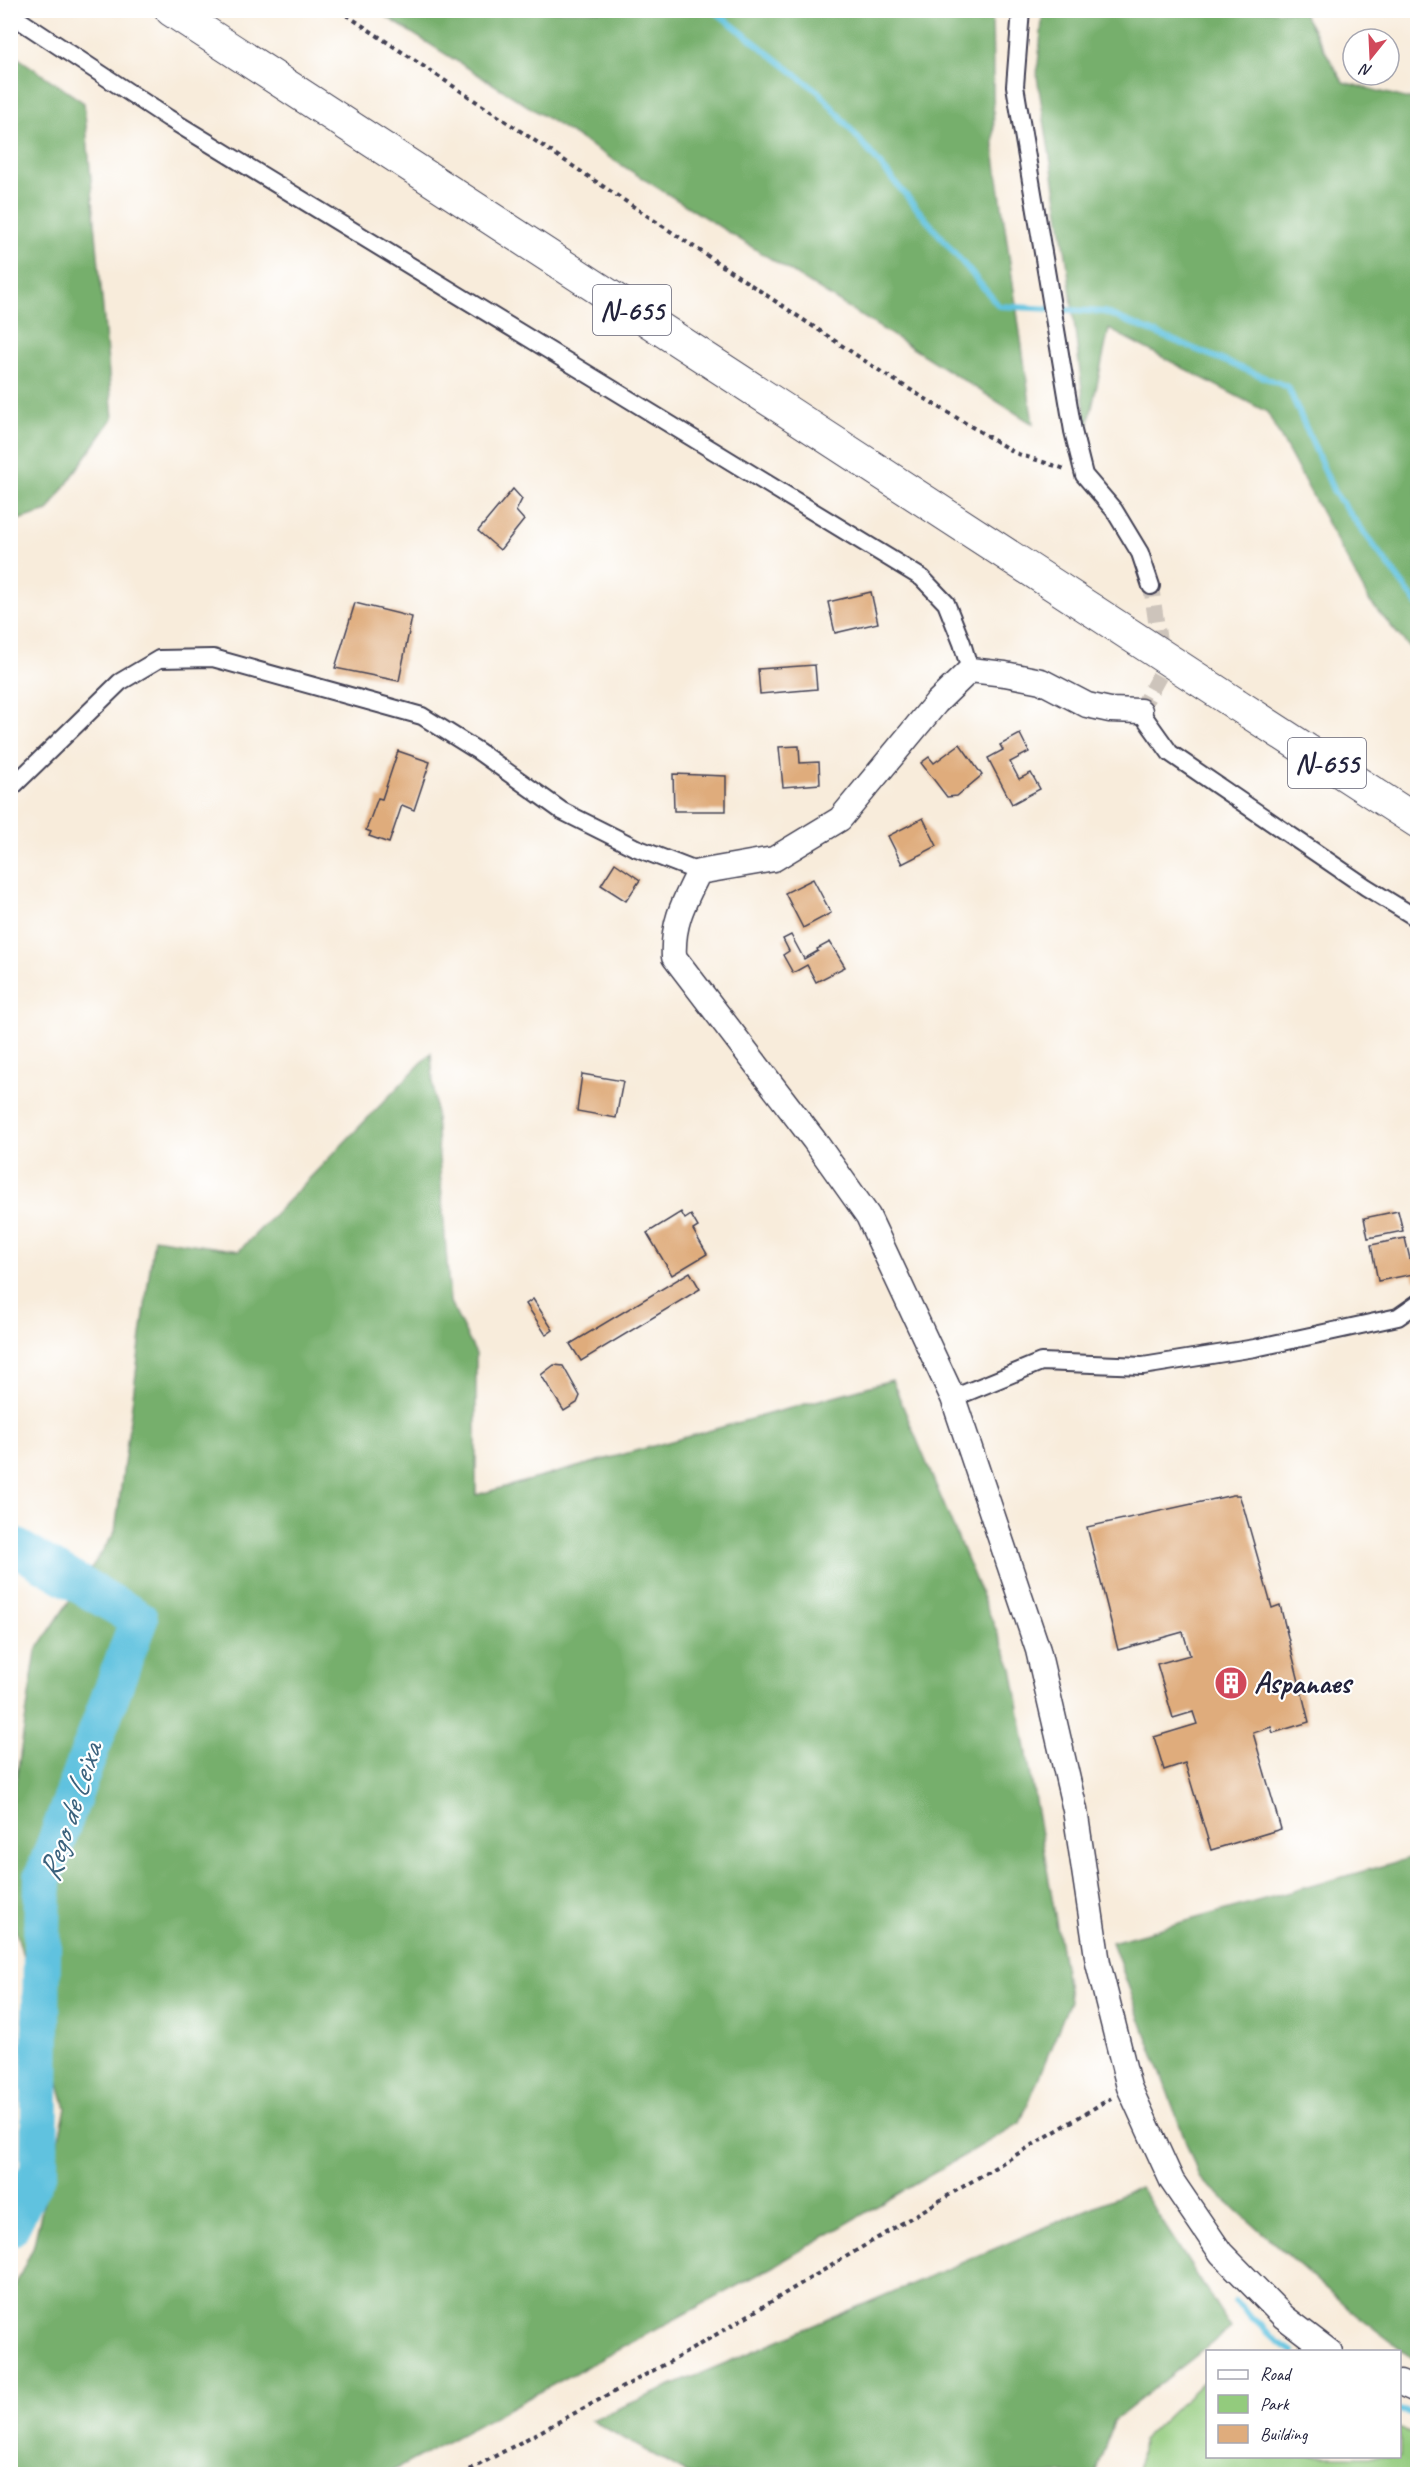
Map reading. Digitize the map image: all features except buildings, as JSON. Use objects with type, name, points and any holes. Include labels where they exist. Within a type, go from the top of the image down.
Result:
[{"type":"highway","name":"N-655","points":[[171,10],[1418,822]]},
{"type":"street","points":[[1021,10],[1015,86],[1072,431],[1084,475],[1114,510],[1140,553],[1151,586]]},
{"type":"street","points":[[10,14],[168,118],[922,578],[946,603],[970,670]]},
{"type":"street","points":[[10,789],[120,682],[159,659],[213,658],[422,716],[478,751],[562,811],[634,847],[699,872],[774,859],[840,819],[936,703],[970,670]]},
{"type":"street","points":[[970,670],[1041,681],[1087,705],[1110,710],[1140,711],[1170,753],[1366,887],[1418,919]]},
{"type":"street","points":[[699,872],[679,912],[673,938],[674,957],[814,1140],[868,1216],[953,1398],[1038,1650],[1075,1810],[1098,1963],[1130,2086],[1172,2181],[1221,2253],[1284,2317],[1327,2350]]},
{"type":"street","points":[[953,1398],[1041,1362],[1143,1366],[1255,1348],[1398,1317],[1418,1303]]},
{"type":"street","points":[[1401,2384],[1418,2391]]},
{"type":"path","points":[[339,10],[886,375],[1015,453],[1084,475]]},
{"type":"path","points":[[462,2475],[682,2355],[1130,2086]]},
{"type":"green space","points":[[377,11],[992,11],[994,150],[1033,424]]},
{"type":"green space","points":[[1043,11],[1302,11],[1341,79],[1341,87],[1362,87],[1417,101],[1417,656],[1370,602],[1267,412],[1109,329],[1087,431],[1067,262],[1037,76]]},
{"type":"green space","points":[[11,53],[84,103],[113,418],[48,511],[11,522]]},
{"type":"green space","points":[[431,1053],[450,1302],[476,1354],[476,1495],[892,1380],[1012,1668],[1070,2001],[1020,2123],[774,2266],[387,2474],[11,2474],[11,2294],[33,2248],[66,2108],[11,1914],[11,1813],[36,1651],[115,1532],[154,1238],[239,1251]]},
{"type":"green space","points":[[1418,1856],[1417,2361],[1356,2315],[1199,2177],[1112,1942]]},
{"type":"green space","points":[[1140,2187],[1231,2328],[1113,2421],[1096,2474],[688,2474],[591,2420]]},
{"type":"green space","points":[[1206,2379],[1206,2458],[1401,2458],[1401,2428],[1417,2437],[1417,2474],[1138,2474],[1142,2441]]},
{"type":"waterway","points":[[713,10],[820,93],[999,306],[1104,312],[1288,387],[1334,492],[1418,605]]},
{"type":"waterway","name":"Rego de Leixa","points":[[10,1544],[139,1619],[43,1877],[39,2170],[10,2228]]},
{"type":"waterway","points":[[1235,2302],[1278,2342],[1290,2350]]},
{"type":"waterway","points":[[1401,2409],[1418,2417]]},
{"type":"tunnel","points":[[1140,711],[1163,669],[1151,586]]},
{"type":"place","name":"Aspanaes","points":[[1231,1683]]}]
